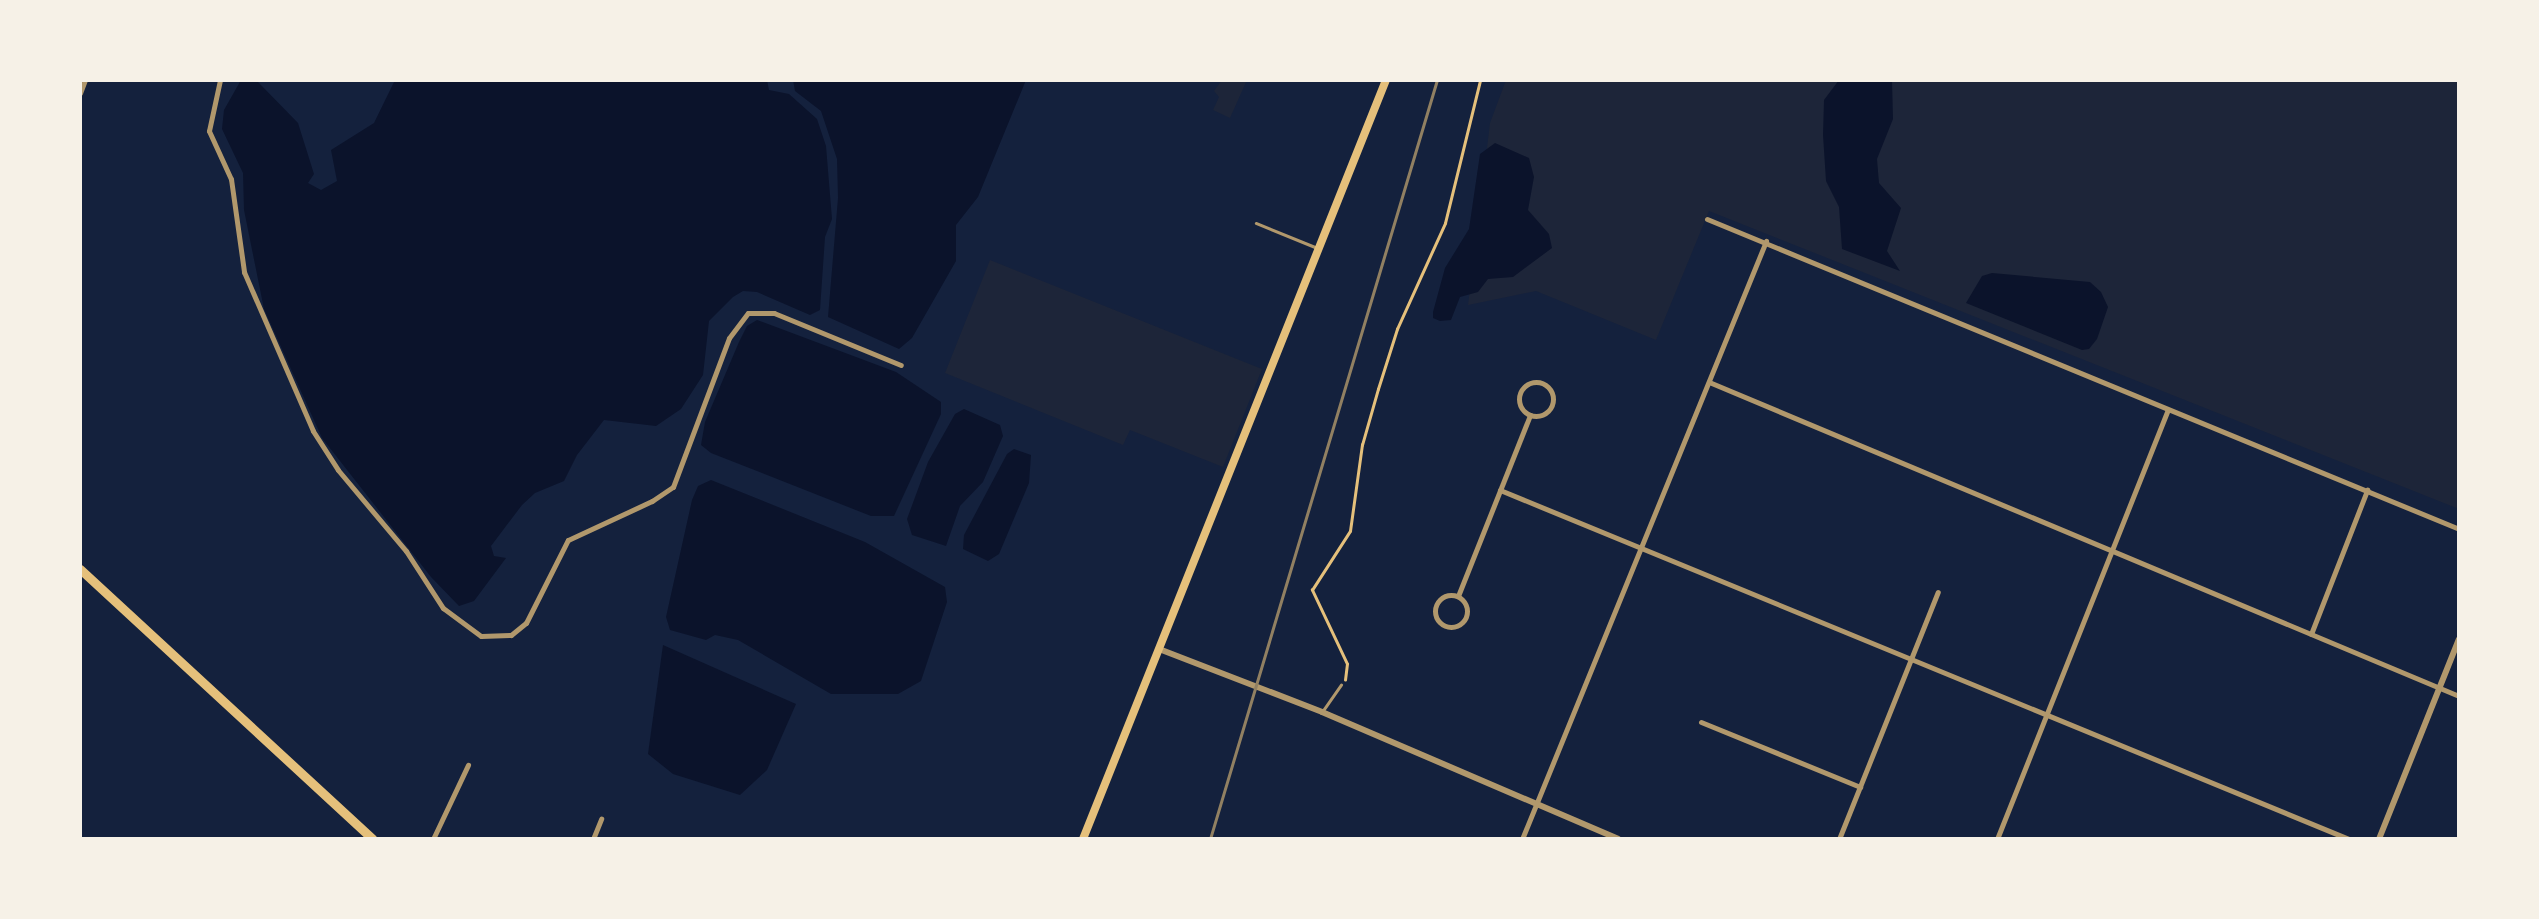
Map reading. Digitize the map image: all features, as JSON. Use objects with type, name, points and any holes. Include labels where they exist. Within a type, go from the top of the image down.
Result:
[{"type":"main road","points":[[1083,839],[1386,80]]},
{"type":"main road","points":[[80,569],[373,839]]},
{"type":"street","points":[[80,92],[85,80]]},
{"type":"street","points":[[220,80],[209,131],[231,179],[244,272],[313,431],[338,470],[406,551],[443,608],[481,636],[510,635],[526,623],[568,540],[652,502],[673,486],[716,369],[730,338],[748,313],[774,313],[901,365]]},
{"type":"street","points":[[1707,219],[2459,529]]},
{"type":"street","points":[[1522,839],[1766,241]]},
{"type":"street","points":[[1708,382],[2459,696]]},
{"type":"street","points":[[1541,384],[1552,394],[1551,407],[1542,415],[1530,415],[1523,410],[1520,396],[1526,386],[1541,384]]},
{"type":"street","points":[[1997,839],[2168,409]]},
{"type":"street","points":[[1458,596],[1530,415]]},
{"type":"street","points":[[1500,490],[2350,839]]},
{"type":"street","points":[[2311,634],[2366,490]]},
{"type":"street","points":[[1840,839],[1938,592]]},
{"type":"street","points":[[1445,596],[1458,596],[1467,606],[1466,618],[1458,626],[1446,626],[1435,614],[1437,602],[1445,596]]},
{"type":"street","points":[[2379,839],[2459,639]]},
{"type":"street","points":[[1159,649],[1322,712],[1618,839]]},
{"type":"street","points":[[1700,722],[1860,787]]},
{"type":"street","points":[[433,839],[468,765]]},
{"type":"street","points":[[593,839],[601,819]]},
{"type":"lane","points":[[1256,222],[1319,248]]},
{"type":"lane","points":[[1322,712],[1329,696],[1341,685]]},
{"type":"path","points":[[1341,685],[1346,664],[1312,590],[1350,531],[1362,446],[1397,329],[1445,223],[1480,80]]},
{"type":"shaded area","points":[[241,80],[257,81],[298,123],[314,174],[308,183],[321,190],[337,181],[331,150],[374,123],[395,80],[767,80],[769,90],[789,94],[817,119],[826,146],[832,219],[825,237],[820,310],[810,315],[757,292],[743,291],[733,297],[709,321],[703,375],[681,409],[656,426],[604,420],[577,455],[564,481],[535,493],[522,505],[491,546],[494,556],[506,558],[474,601],[459,606],[431,577],[322,438],[264,309],[244,210],[243,173],[222,129],[224,110]]},
{"type":"shaded area","points":[[793,80],[1026,80],[978,197],[956,225],[956,261],[912,338],[899,349],[828,317],[838,198],[837,159],[821,111],[795,91]]},
{"type":"shaded area","points":[[1222,80],[1247,80],[1230,118],[1213,110],[1219,97],[1214,91]]},
{"type":"shaded area","points":[[1506,80],[2459,80],[2459,509],[1709,211],[1656,340],[1536,291],[1468,305],[1490,123]]},
{"type":"shaded area","points":[[1839,80],[1892,80],[1893,119],[1877,159],[1879,183],[1901,208],[1887,251],[1900,271],[1842,249],[1839,207],[1826,181],[1823,135],[1824,100]]},
{"type":"shaded area","points":[[1495,143],[1529,158],[1534,177],[1528,210],[1549,234],[1552,248],[1513,277],[1488,279],[1478,292],[1460,297],[1451,320],[1440,321],[1433,318],[1433,312],[1445,268],[1469,229],[1480,154]]},
{"type":"shaded area","points":[[990,260],[1262,369],[1223,467],[1130,430],[1123,445],[945,373]]},
{"type":"shaded area","points":[[1992,273],[2090,282],[2101,292],[2108,307],[2097,339],[2089,349],[2082,350],[1966,303],[1982,276]]},
{"type":"shaded area","points":[[757,320],[896,372],[941,402],[941,414],[894,516],[871,516],[711,453],[701,445],[705,422],[739,342],[747,326]]},
{"type":"shaded area","points":[[964,409],[1000,425],[1003,436],[983,482],[960,506],[946,546],[912,535],[907,519],[928,462],[955,414]]},
{"type":"shaded area","points":[[1014,449],[1031,455],[1029,483],[999,554],[988,561],[963,549],[964,535],[1007,454]]},
{"type":"shaded area","points":[[711,480],[865,542],[945,587],[947,602],[921,681],[898,694],[831,694],[738,640],[715,635],[706,640],[670,630],[666,617],[692,500],[698,486]]},
{"type":"shaded area","points":[[663,645],[796,704],[767,770],[740,795],[673,774],[648,754]]},
{"type":"railway","points":[[1210,839],[1437,80]]}]
